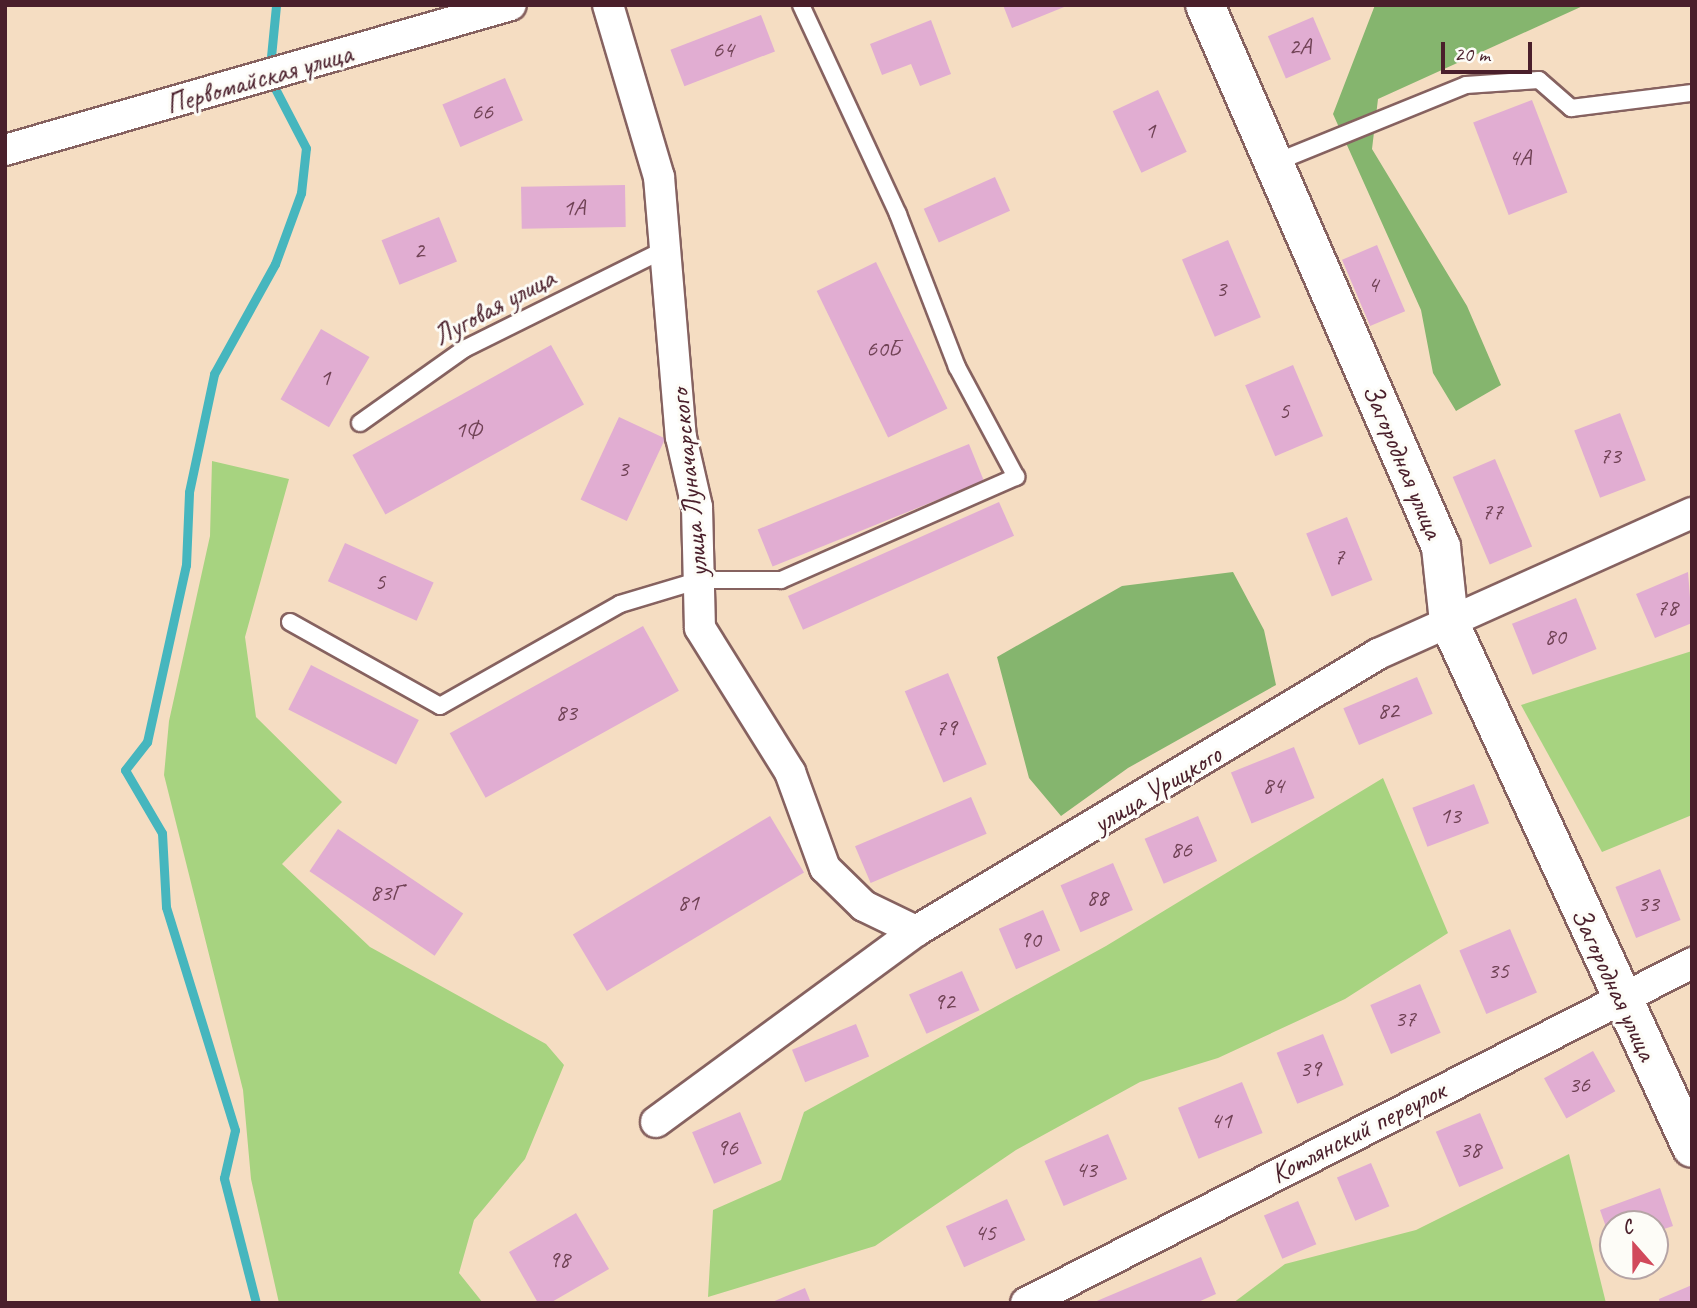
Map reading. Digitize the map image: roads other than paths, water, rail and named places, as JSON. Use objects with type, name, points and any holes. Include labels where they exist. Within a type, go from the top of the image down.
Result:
[{"type":"street","name":"Первомайская улица","points":[[5,150],[511,5]]},
{"type":"street","name":"улица Луначарского","points":[[608,5],[659,177],[661,251],[681,437],[697,507],[701,628],[790,772],[825,868],[864,906],[916,931]]},
{"type":"street","name":"Загородная улица","points":[[1205,5],[1441,547],[1449,622],[1619,997],[1692,1148]]},
{"type":"street","name":"улица Урицкого","points":[[656,1122],[916,931],[1378,654],[1692,513]]},
{"type":"street","name":"Котлянский переулок","points":[[1026,1303],[1619,997],[1692,963]]},
{"type":"lane","points":[[290,622],[440,706],[620,604],[701,580],[781,580],[1016,477],[957,367],[898,214],[801,5]]},
{"type":"lane","points":[[1274,163],[1466,85],[1539,80],[1572,108],[1692,93]]},
{"type":"lane","name":"Луговая улица","points":[[360,423],[464,349],[661,251]]},
{"type":"waterway","points":[[256,1303],[224,1178],[235,1130],[166,907],[162,833],[125,770],[147,742],[186,565],[189,492],[214,374],[275,264],[301,193],[306,148],[269,77],[276,5]]}]
